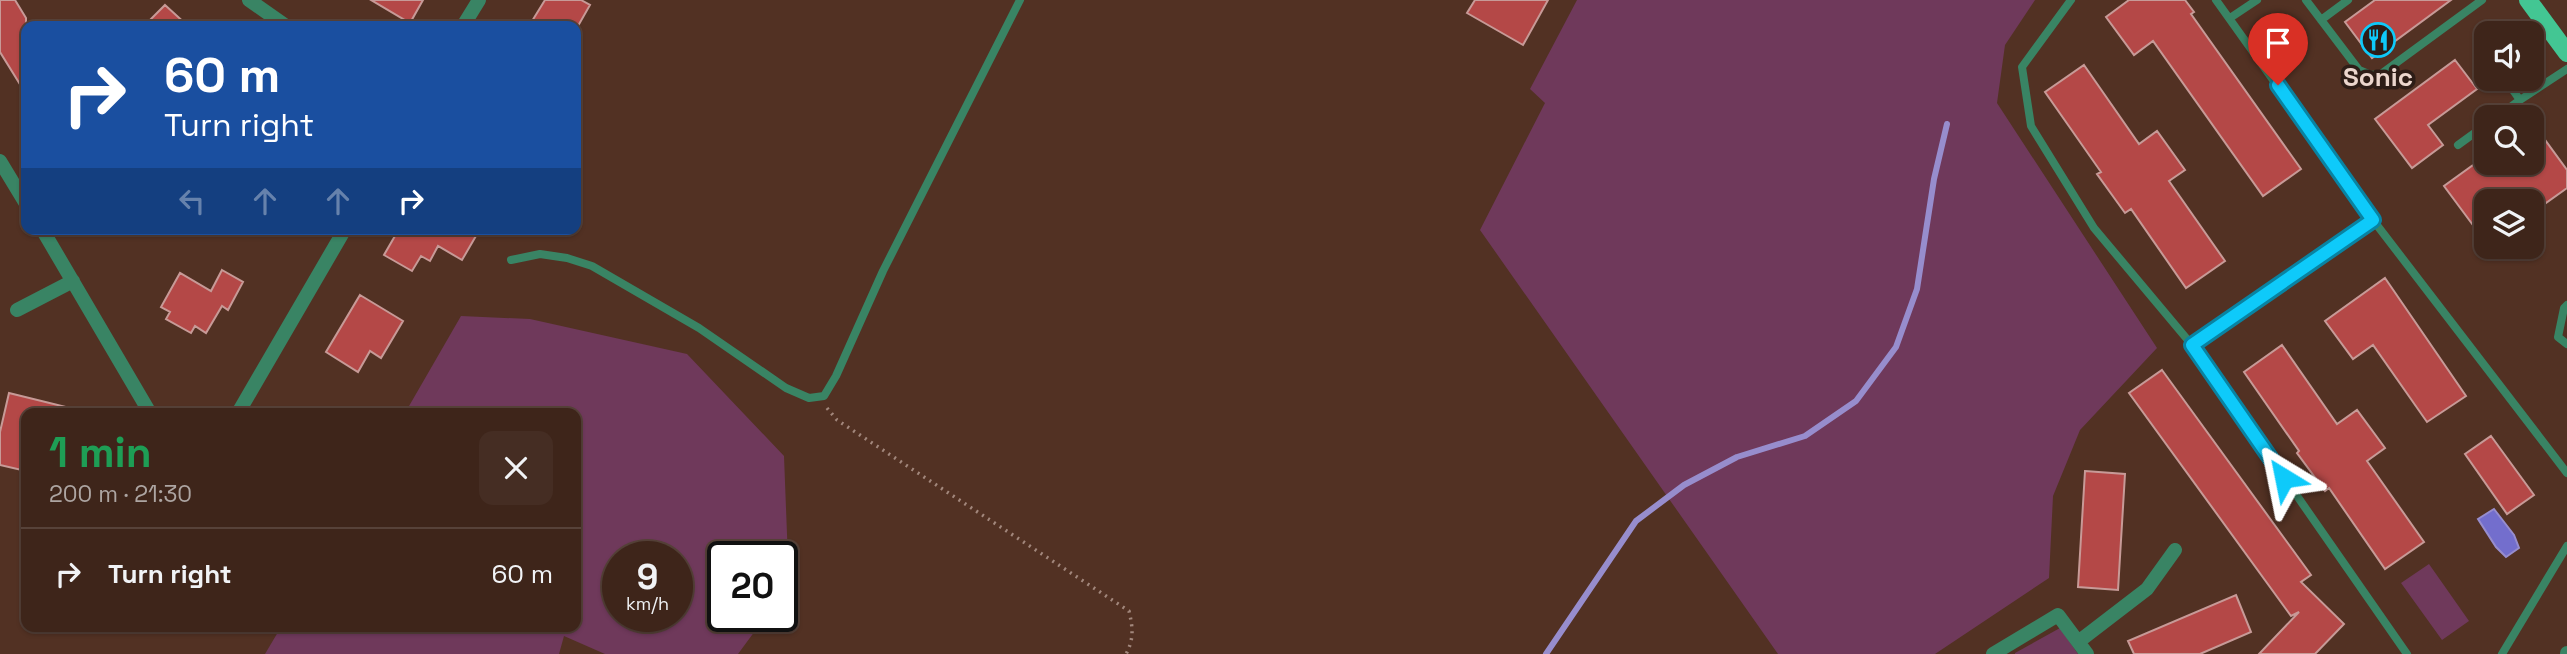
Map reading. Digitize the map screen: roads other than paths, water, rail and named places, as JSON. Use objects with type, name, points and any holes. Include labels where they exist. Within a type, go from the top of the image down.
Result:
[{"type":"main road","points":[[2528,0],[2567,53]]},
{"type":"street","points":[[249,0],[279,21]]},
{"type":"street","points":[[466,21],[479,0]]},
{"type":"street","points":[[0,161],[21,196]]},
{"type":"street","points":[[46,235],[147,408]]},
{"type":"street","points":[[241,408],[342,235]]},
{"type":"street","points":[[17,310],[73,281]]},
{"type":"street","points":[[1993,654],[2058,615],[2082,648],[2147,589],[2175,550]]},
{"type":"lane","points":[[511,260],[540,254],[568,258],[592,266],[699,328],[786,388],[809,398],[824,396],[836,376],[887,262],[1020,0]]},
{"type":"lane","points":[[2071,0],[2022,68],[2031,127],[2094,228],[2192,345],[2407,654]]},
{"type":"lane","points":[[2216,0],[2373,220],[2567,473]]},
{"type":"lane","points":[[2230,18],[2257,0]]},
{"type":"lane","points":[[2306,0],[2359,69],[2371,75],[2381,74],[2477,1]]},
{"type":"lane","points":[[2321,20],[2348,0]]},
{"type":"lane","points":[[2513,105],[2567,69]]},
{"type":"lane","points":[[2514,91],[2520,100]]},
{"type":"lane","points":[[2458,145],[2474,133]]},
{"type":"lane","points":[[2192,345],[2373,220]]},
{"type":"lane","points":[[2567,304],[2558,337],[2567,344]]},
{"type":"lane","points":[[2502,654],[2567,546]]},
{"type":"waterway","points":[[1546,654],[1636,521],[1684,485],[1737,457],[1805,436],[1856,401],[1896,347],[1917,289],[1934,179],[1947,124]]},
{"type":"place","name":"Sonic","points":[[2378,40]]}]
